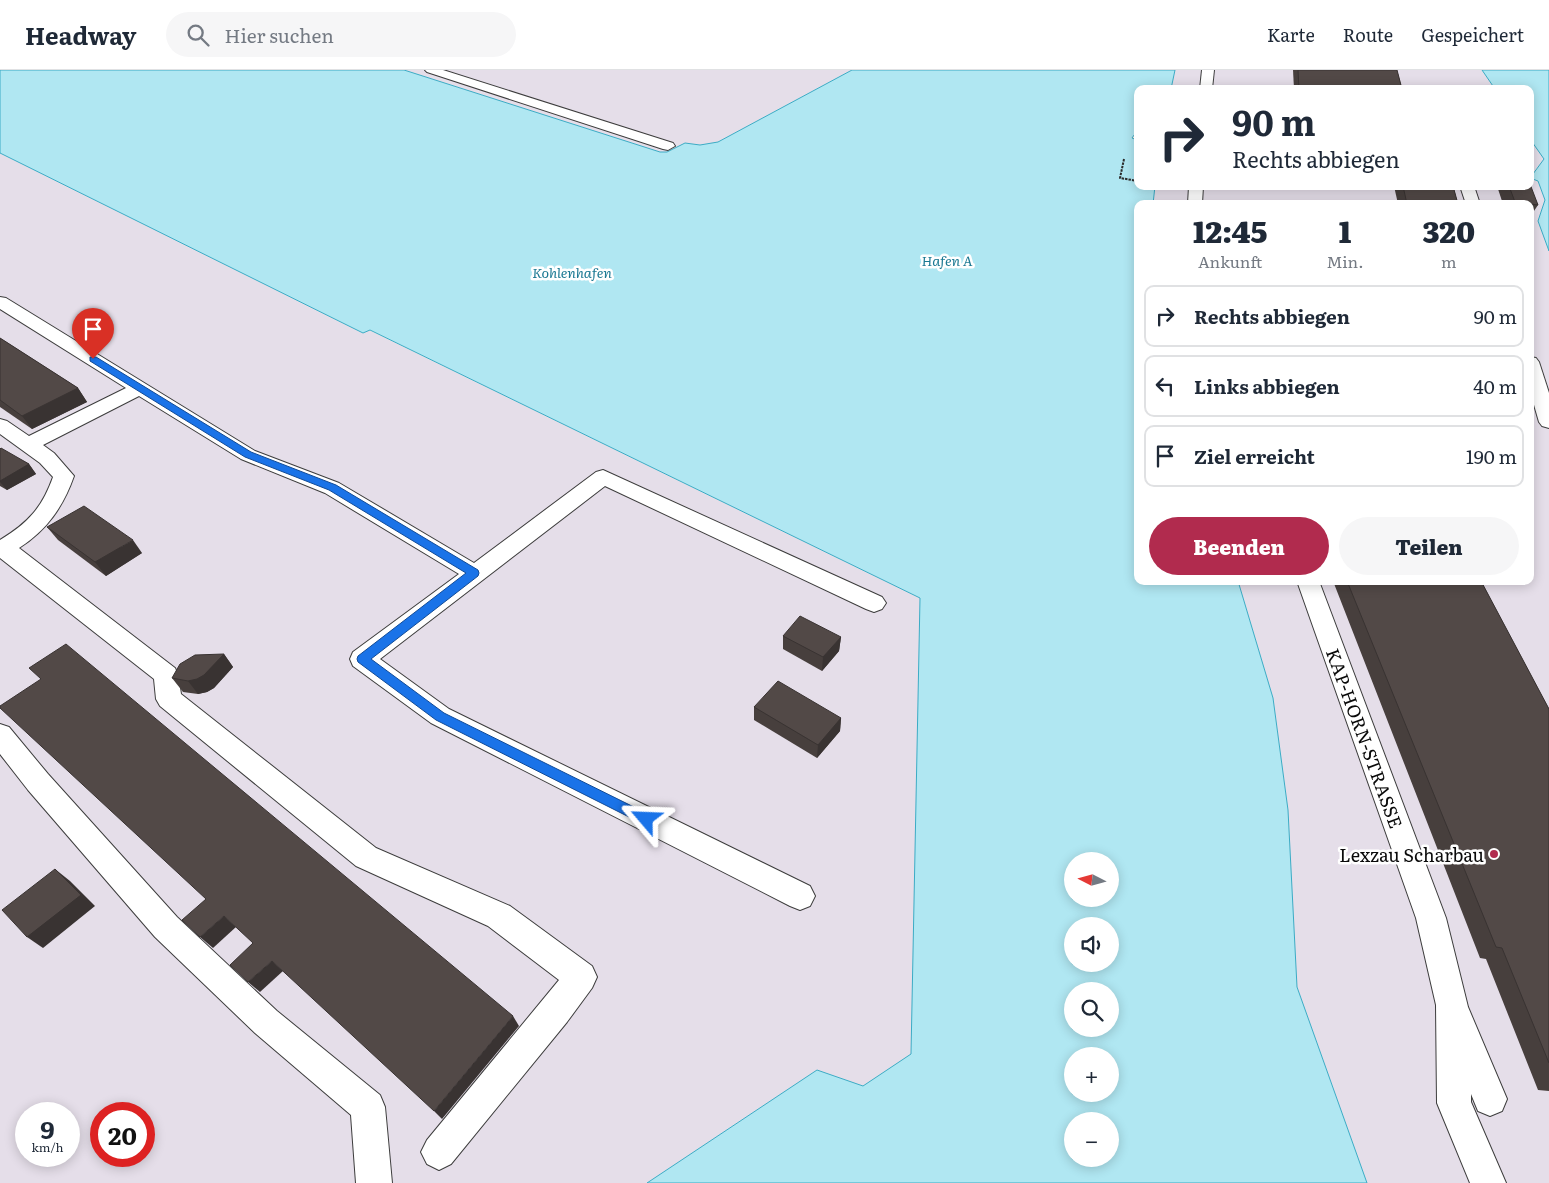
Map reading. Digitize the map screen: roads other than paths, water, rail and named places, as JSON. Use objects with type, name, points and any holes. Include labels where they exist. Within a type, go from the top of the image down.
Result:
[{"type":"street","points":[[432,70],[668,146]]},
{"type":"street","points":[[1206,85],[1208,70]]},
{"type":"street","points":[[0,302],[248,454],[332,488],[474,573]]},
{"type":"street","points":[[1534,375],[1549,422]]},
{"type":"street","points":[[28,445],[140,388]]},
{"type":"street","points":[[0,425],[47,458],[64,476],[56,500],[31,531],[2,549],[166,675],[169,699],[366,857],[499,916],[581,977],[556,1011],[439,1152]]},
{"type":"street","points":[[800,896],[440,716],[362,659],[603,477],[874,603]]},
{"type":"street","name":"KAP-HORN-STRASSE","points":[[1309,585],[1431,918],[1452,1005],[1454,1104],[1488,1183]]},
{"type":"street","points":[[0,735],[38,782],[166,927],[266,1022],[368,1107],[374,1183]]},
{"type":"street","points":[[1452,1005],[1490,1099]]},
{"type":"water","name":"Hafen A","points":[[0,70],[404,70],[660,152],[667,152],[685,143],[700,145],[718,142],[852,70],[1175,70],[1172,85],[1134,85],[1134,135],[1132,138],[1134,139],[1134,190],[1155,190],[1153,200],[1134,200],[1134,585],[1239,585],[1273,698],[1288,810],[1297,987],[1367,1183],[647,1183],[817,1070],[863,1086],[911,1054],[920,598],[370,330],[363,333],[0,153]]},
{"type":"water","points":[[1482,70],[1549,70],[1549,251],[1538,221],[1545,200],[1538,181],[1534,180],[1534,173],[1544,159],[1534,145],[1534,85],[1492,85]]},
{"type":"place","name":"Lexzau Scharbau","points":[[1494,854]]},
{"type":"water label","name":"Kohlenhafen","points":[[572,272]]}]
